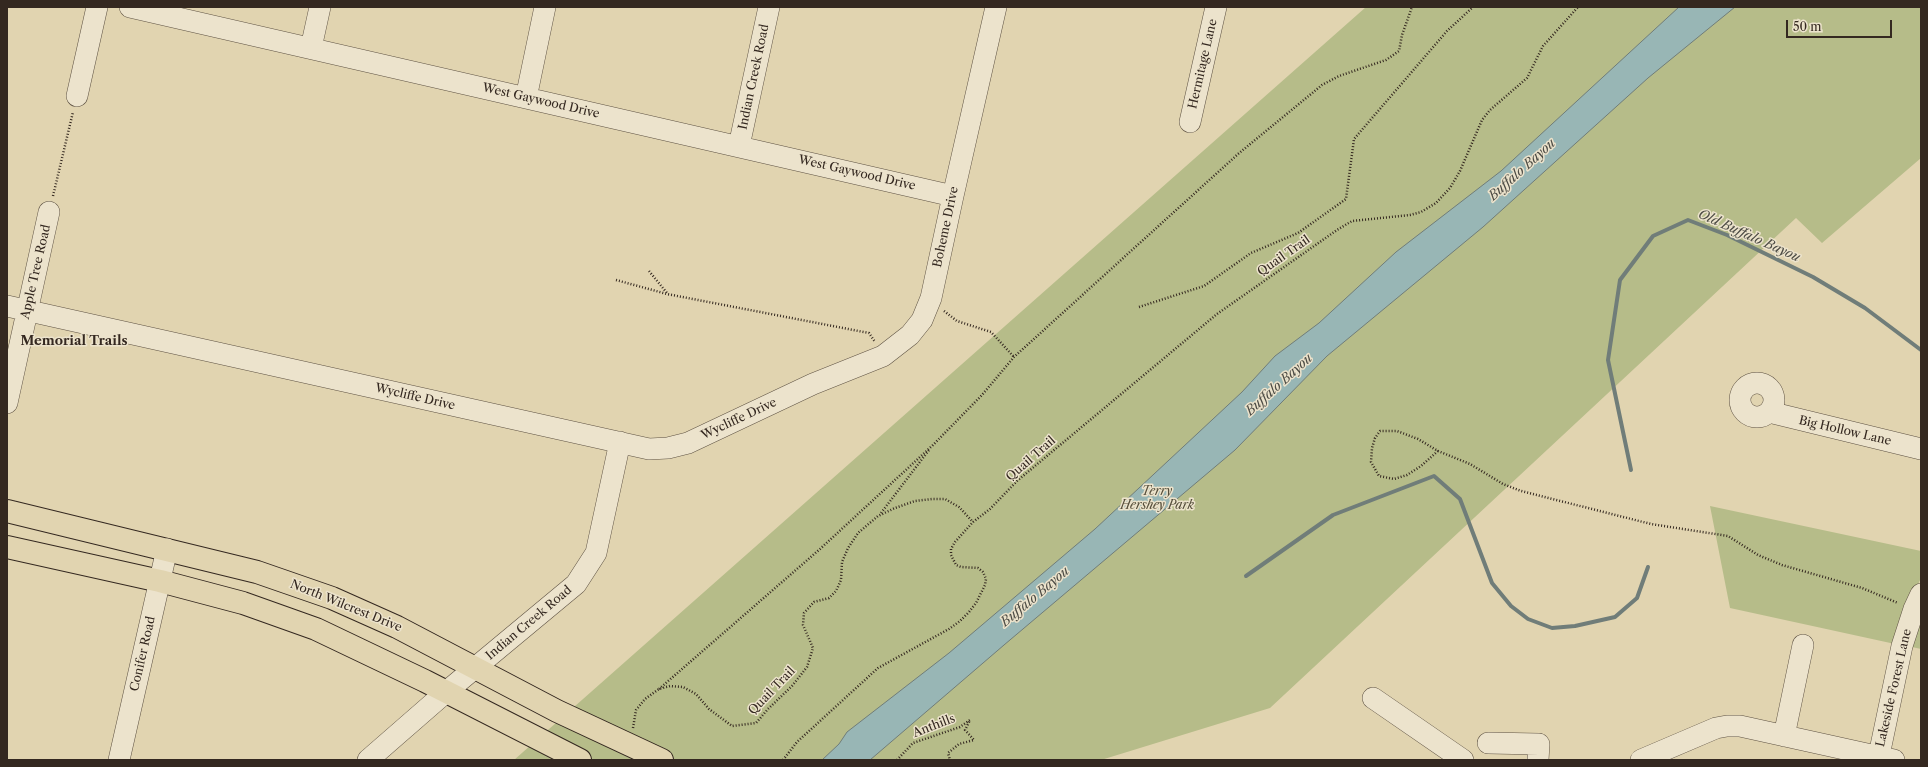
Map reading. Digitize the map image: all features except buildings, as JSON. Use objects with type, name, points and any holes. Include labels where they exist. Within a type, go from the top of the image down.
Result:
[{"type":"main road","name":"North Wilcrest Drive","points":[[7,511],[167,548],[257,572],[332,598],[397,626],[557,712],[662,760]]},
{"type":"main road","points":[[7,547],[160,581],[243,603],[316,629],[446,692],[580,760]]},
{"type":"street","points":[[77,96],[97,7]]},
{"type":"street","name":"West Gaywood Drive","points":[[130,7],[953,196]]},
{"type":"street","points":[[311,48],[320,7]]},
{"type":"street","points":[[526,98],[545,7]]},
{"type":"street","name":"Indian Creek Road","points":[[739,146],[769,7]]},
{"type":"street","name":"Boheme Drive","points":[[813,384],[882,356],[910,335],[922,320],[931,298],[996,7]]},
{"type":"street","name":"Hermitage Lane","points":[[1190,122],[1216,7]]},
{"type":"street","name":"Apple Tree Road","points":[[7,403],[49,212]]},
{"type":"street","name":"Wycliffe Drive","points":[[7,306],[649,449],[668,448],[688,443],[813,384]]},
{"type":"street","name":"Big Hollow Lane","points":[[1769,412],[1921,449]]},
{"type":"street","name":"Indian Creek Road","points":[[368,760],[446,692],[576,584],[596,554],[620,442]]},
{"type":"street","name":"Conifer Road","points":[[119,760],[167,548]]},
{"type":"street","name":"Lakeside Forest Lane","points":[[1883,759],[1902,646],[1917,601]]},
{"type":"street","points":[[1784,736],[1803,645]]},
{"type":"street","points":[[1373,698],[1463,760]]},
{"type":"street","points":[[1642,760],[1716,728],[1740,726],[1883,759]]},
{"type":"street","points":[[1488,743],[1539,744],[1538,760]]},
{"type":"path","points":[[632,747],[636,740],[633,726],[636,710],[645,699],[659,689],[820,549],[933,445],[982,395],[1014,357],[1238,154],[1322,86],[1339,76],[1386,60],[1399,51],[1402,35],[1412,7]]},
{"type":"path","points":[[1139,307],[1204,286],[1251,253],[1298,233],[1346,199],[1354,139],[1447,31],[1473,7]]},
{"type":"path","name":"Quail Trail","points":[[783,760],[797,742],[878,668],[960,622],[973,607],[985,585],[986,578],[983,572],[978,568],[961,567],[956,564],[950,555],[955,542],[973,522],[990,509],[1017,481],[1217,314],[1352,221],[1410,215],[1421,212],[1436,203],[1450,188],[1460,171],[1482,120],[1490,110],[1527,78],[1543,46],[1578,7]]},
{"type":"path","points":[[49,212],[77,96]]},
{"type":"path","points":[[649,271],[667,294]]},
{"type":"path","points":[[616,280],[667,294],[869,333],[882,356]]},
{"type":"path","points":[[931,298],[956,321],[991,332],[1014,357]]},
{"type":"path","points":[[1438,451],[1422,466],[1407,475],[1394,479],[1379,476],[1374,470],[1372,462],[1372,448],[1375,438],[1380,431],[1398,431],[1418,439],[1438,451],[1470,464],[1503,484],[1521,491],[1651,524],[1728,536],[1758,555],[1782,565],[1862,588],[1917,601]]},
{"type":"path","points":[[880,515],[933,445]]},
{"type":"path","name":"Quail Trail","points":[[659,689],[670,686],[683,687],[696,694],[709,709],[732,726],[756,723],[792,686],[807,667],[812,648],[803,625],[804,613],[814,602],[829,598],[836,591],[841,580],[842,562],[848,548],[858,533],[880,515],[915,501],[945,499],[960,507],[973,522]]},
{"type":"path","name":"Anthills","points":[[897,760],[913,743],[960,727],[970,720],[965,730],[974,740],[959,744],[948,753],[950,760]]},
{"type":"green space","name":"Terry Hershey Park","points":[[1366,7],[1921,7],[1921,158],[1822,243],[1796,218],[1270,708],[1101,760],[514,760]]},
{"type":"green space","points":[[1710,506],[1921,551],[1921,578],[1911,599],[1895,644],[1730,608]]},
{"type":"green space","points":[[1921,622],[1921,649],[1912,647]]},
{"type":"water","name":"Buffalo Bayou","points":[[1679,7],[1735,7],[1648,78],[1483,227],[1327,356],[1235,450],[870,760],[822,760],[839,744],[847,732],[949,653],[1095,529],[1242,392],[1275,356],[1319,323],[1396,252],[1501,171]]},
{"type":"waterway","name":"Old Buffalo Bayou","points":[[1631,470],[1608,360],[1620,280],[1653,236],[1688,220],[1727,235],[1813,277],[1865,308],[1921,350]]},
{"type":"waterway","name":"Old Buffalo Bayou","points":[[1246,576],[1333,515],[1434,476],[1460,499],[1492,583],[1511,606],[1528,619],[1552,628],[1575,626],[1615,617],[1637,598],[1648,567]]},
{"type":"district","name":"Memorial Trails","points":[[74,341]]}]
